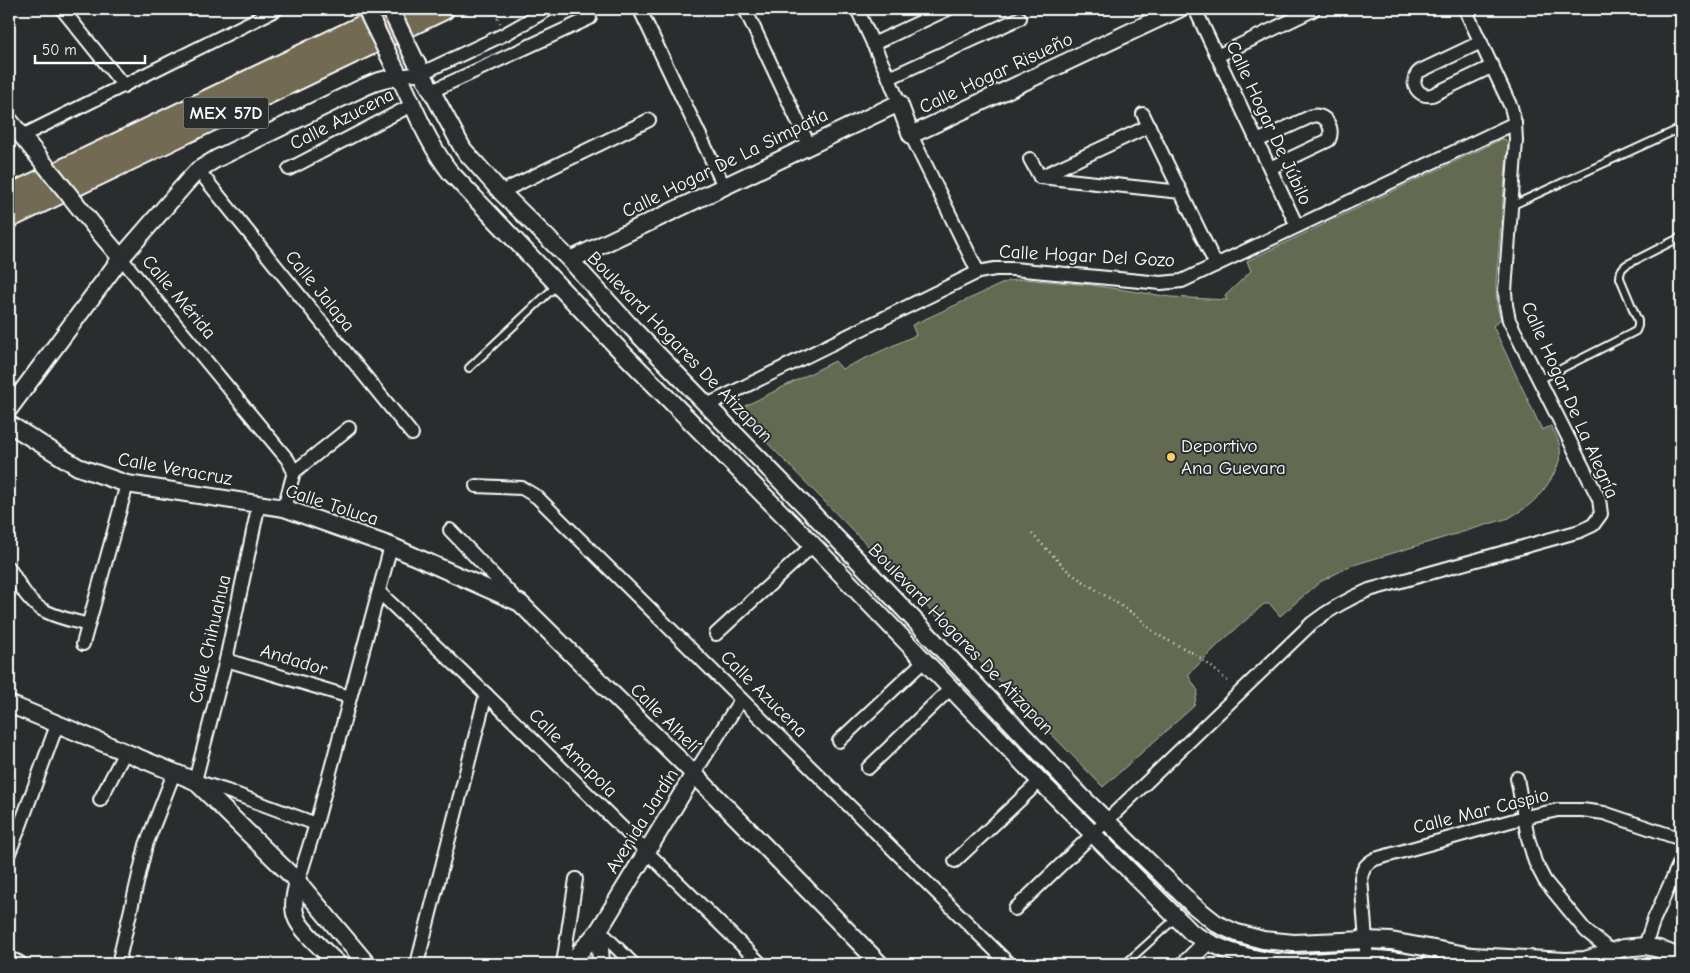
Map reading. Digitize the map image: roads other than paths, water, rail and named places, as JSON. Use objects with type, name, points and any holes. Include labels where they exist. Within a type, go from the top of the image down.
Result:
[{"type":"highway","name":"MEX 57D","points":[[9,196],[399,9]]},
{"type":"highway","name":"MEX 57D","points":[[9,217],[443,9]]},
{"type":"street","points":[[62,9],[124,86]]},
{"type":"street","points":[[22,136],[277,9]]},
{"type":"street","points":[[366,9],[428,138],[446,167],[616,346],[813,545],[1040,781],[1192,933],[1226,950],[1261,959],[1290,963],[1394,960],[1417,964]]},
{"type":"street","name":"Boulevard Hogares De Atizapan","points":[[390,9],[463,149],[501,192],[570,260],[632,328],[847,549],[1082,796],[1193,905],[1217,924],[1237,933],[1263,940],[1294,944],[1366,940],[1391,942],[1472,956],[1566,961],[1613,958],[1623,948],[1644,946],[1673,958]]},
{"type":"street","points":[[9,409],[121,258],[198,170],[216,158],[362,88],[397,72],[419,66],[505,34],[549,9]]},
{"type":"street","points":[[745,9],[809,145]]},
{"type":"street","points":[[857,9],[889,78],[911,135],[978,272]]},
{"type":"street","points":[[873,44],[948,9]]},
{"type":"street","name":"Calle Hogar Risueño","points":[[911,135],[1179,9]]},
{"type":"street","name":"Calle Hogar De Júbilo","points":[[1195,9],[1297,226]]},
{"type":"street","points":[[1465,9],[1512,107],[1515,123]]},
{"type":"street","points":[[1217,56],[1313,10]]},
{"type":"street","points":[[641,12],[724,186]]},
{"type":"street","points":[[432,91],[590,18]]},
{"type":"street","points":[[889,78],[1020,18]]},
{"type":"street","points":[[1481,42],[1420,71],[1416,74],[1414,80],[1417,90],[1426,96],[1432,95],[1493,66]]},
{"type":"street","name":"Calle Hogar De La Simpatía","points":[[570,260],[899,103]]},
{"type":"street","name":"Calle Azucena","points":[[289,169],[412,105]]},
{"type":"street","points":[[1257,141],[1312,116],[1323,116],[1327,121],[1331,134],[1329,140],[1270,168]]},
{"type":"street","name":"Calle Mérida","points":[[9,120],[94,226],[288,460],[294,472]]},
{"type":"street","points":[[501,192],[649,120]]},
{"type":"street","points":[[1040,177],[1146,120],[1216,265]]},
{"type":"street","name":"Calle Hogar De La Alegría","points":[[1108,820],[1312,623],[1328,610],[1348,598],[1369,590],[1580,531],[1593,525],[1601,514],[1599,499],[1510,320],[1506,306],[1505,290],[1510,206],[1516,141],[1515,123]]},
{"type":"street","name":"Calle Hogar Del Gozo","points":[[707,405],[978,272],[995,269],[1013,269],[1161,283],[1182,281],[1515,123]]},
{"type":"street","points":[[1030,159],[1040,177]]},
{"type":"street","name":"Calle Jalapa","points":[[198,170],[412,434]]},
{"type":"street","points":[[1040,177],[1181,192]]},
{"type":"street","points":[[616,346],[632,328]]},
{"type":"street","name":"Calle Veracruz","points":[[9,424],[78,467],[127,484],[259,503]]},
{"type":"street","points":[[284,508],[294,472],[349,428]]},
{"type":"street","points":[[83,644],[127,484]]},
{"type":"street","name":"Calle Azucena","points":[[476,486],[522,488],[537,497],[1009,964]]},
{"type":"street","name":"Calle Toluca","points":[[259,503],[284,508],[391,546]]},
{"type":"street","name":"Calle Chihuahua","points":[[195,782],[226,660],[259,503]]},
{"type":"street","points":[[450,530],[520,603]]},
{"type":"street","points":[[716,634],[813,545]]},
{"type":"street","points":[[338,964],[302,927],[296,918],[294,908],[298,882],[316,824],[391,546]]},
{"type":"street","name":"Calle Alhelí","points":[[391,546],[520,603],[694,774],[880,964]]},
{"type":"street","points":[[9,568],[37,607],[46,612],[88,625]]},
{"type":"street","name":"Calle Amapola","points":[[379,592],[486,694],[761,964]]},
{"type":"street","name":"Andador","points":[[226,660],[350,697]]},
{"type":"street","points":[[839,741],[924,661]]},
{"type":"street","points":[[868,768],[950,688]]},
{"type":"street","points":[[417,964],[486,694]]},
{"type":"street","name":"Avenida Jardín","points":[[568,963],[599,930],[646,851],[741,700]]},
{"type":"street","points":[[9,704],[195,782],[227,791],[316,824]]},
{"type":"street","points":[[9,853],[57,725]]},
{"type":"street","points":[[100,800],[126,752]]},
{"type":"street","points":[[118,964],[146,845],[174,772]]},
{"type":"street","points":[[1517,778],[1535,862],[1545,881],[1586,931],[1613,958]]},
{"type":"street","points":[[955,861],[1040,781]]},
{"type":"street","points":[[195,782],[298,882],[367,964]]},
{"type":"street","name":"Calle Mar Caspio","points":[[1366,940],[1362,878],[1363,870],[1367,863],[1375,859],[1524,817],[1558,810],[1604,812],[1681,839]]},
{"type":"street","points":[[1015,909],[1108,820]]},
{"type":"street","points":[[1644,946],[1681,860]]},
{"type":"street","points":[[568,963],[576,880]]},
{"type":"street","points":[[599,930],[601,964]]},
{"type":"street","points":[[599,930],[633,964]]},
{"type":"street","points":[[1366,940],[1366,961]]},
{"type":"street","points":[[1185,964],[1207,942]]},
{"type":"street","points":[[9,960],[18,964]]},
{"type":"lane","points":[[1510,206],[1681,128]]},
{"type":"lane","points":[[1539,380],[1636,331],[1638,321],[1620,278],[1622,268],[1626,264],[1681,237]]},
{"type":"lane","points":[[469,368],[557,285]]},
{"type":"lane","points":[[1125,964],[1176,918]]},
{"type":"place","name":"Deportivo Ana Guevara","points":[[1171,457]]}]
